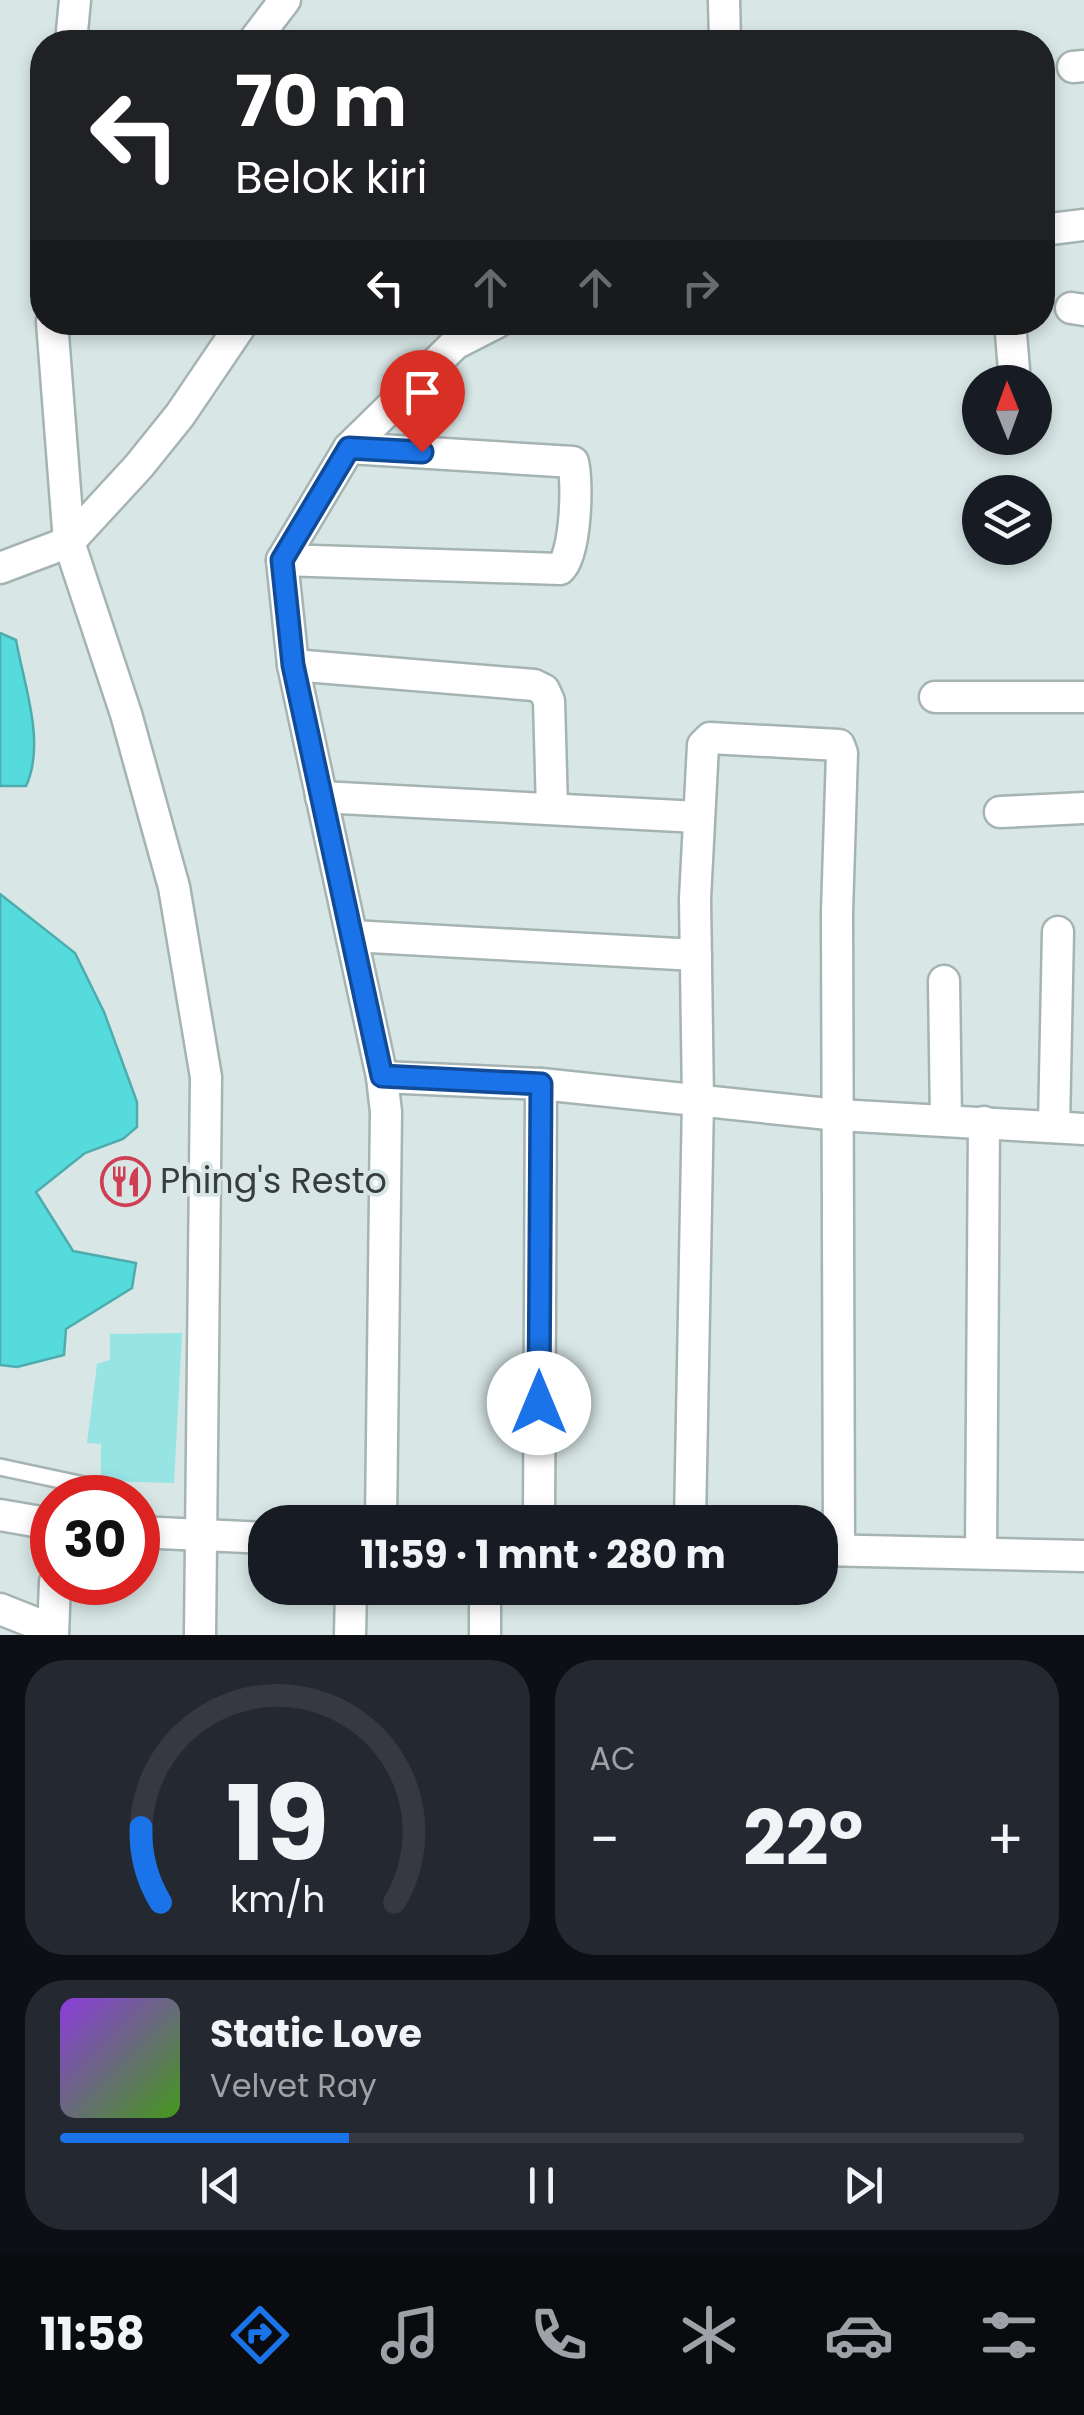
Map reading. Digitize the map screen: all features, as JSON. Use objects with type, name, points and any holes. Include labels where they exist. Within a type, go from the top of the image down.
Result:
[{"type":"street","points":[[72,30],[76,0]]},
{"type":"street","points":[[262,30],[285,0]]},
{"type":"street","points":[[724,0],[725,30]]},
{"type":"street","points":[[1055,229],[1084,226]]},
{"type":"street","points":[[53,335],[69,542],[126,714],[174,887],[201,1030],[207,1106],[200,1635]]},
{"type":"street","points":[[0,568],[69,542],[180,416],[235,335]]},
{"type":"street","points":[[381,1505],[386,1112],[382,1076],[293,665],[282,560],[349,448],[456,344],[473,335]]},
{"type":"street","points":[[1011,335],[1013,365]]},
{"type":"street","points":[[282,560],[560,569],[566,564],[571,541],[573,462],[349,448]]},
{"type":"street","points":[[293,665],[534,685],[544,690],[550,700],[552,808]]},
{"type":"street","points":[[935,697],[1084,697]]},
{"type":"street","points":[[690,1505],[698,1100],[698,817],[703,746],[710,738],[841,748],[830,1505]]},
{"type":"street","points":[[321,797],[698,817]]},
{"type":"street","points":[[1000,812],[1084,808]]},
{"type":"street","points":[[382,1076],[541,1084],[838,1115],[1069,1128],[1058,932]]},
{"type":"street","points":[[352,936],[696,955]]},
{"type":"street","points":[[944,982],[946,1122]]},
{"type":"street","points":[[539,1505],[541,1084]]},
{"type":"street","points":[[981,1552],[984,1122]]},
{"type":"street","points":[[0,1514],[30,1520]]},
{"type":"street","points":[[160,1533],[248,1537]]},
{"type":"street","points":[[838,1550],[1084,1556]]},
{"type":"street","points":[[0,1609],[53,1633],[54,1605]]},
{"type":"street","points":[[350,1635],[351,1605]]},
{"type":"street","points":[[485,1605],[485,1635]]},
{"type":"lane","points":[[0,1467],[37,1475]]},
{"type":"shaded area","points":[[0,633],[16,640],[32,714],[34,751],[26,786],[0,786]]},
{"type":"shaded area","points":[[0,894],[75,953],[104,1012],[137,1102],[137,1127],[123,1139],[85,1153],[36,1192],[73,1251],[136,1263],[132,1288],[66,1329],[64,1355],[17,1367],[0,1365]]},
{"type":"shaded area","points":[[182,1333],[174,1483],[160,1483],[160,1475],[101,1475],[101,1444],[87,1443],[97,1364],[110,1360],[110,1334]]},
{"type":"place","name":"Phing's Resto","points":[[125,1181]]},
{"type":"route","points":[[422,452],[349,448],[282,560],[293,665],[382,1076],[541,1084],[539,1403]]}]
